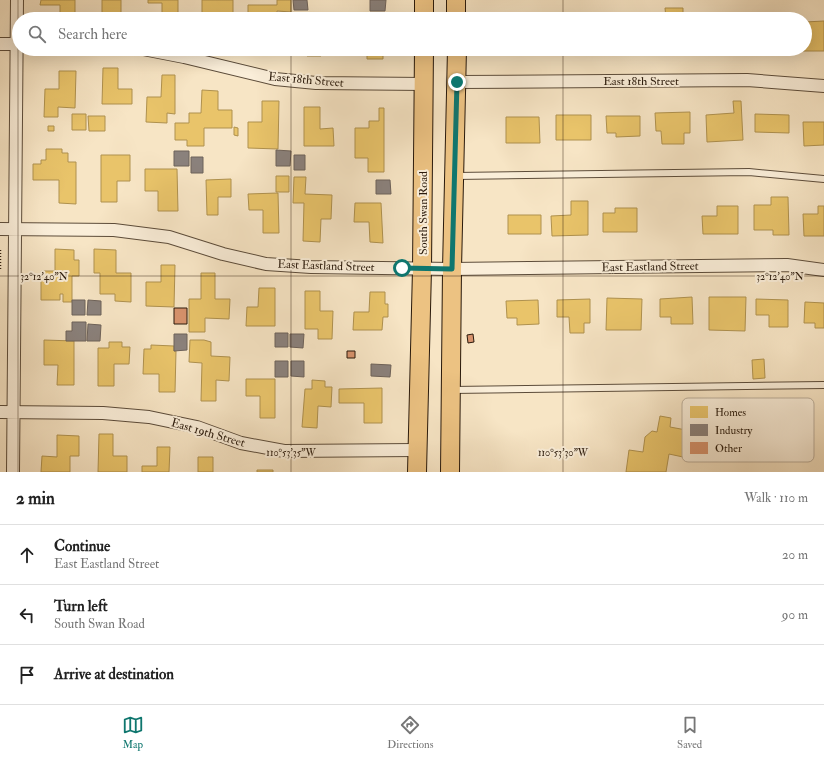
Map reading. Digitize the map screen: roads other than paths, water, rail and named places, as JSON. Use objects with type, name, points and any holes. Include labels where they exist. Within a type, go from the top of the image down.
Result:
[{"type":"main road","points":[[424,0],[424,12]]},
{"type":"main road","points":[[456,0],[456,12]]},
{"type":"main road","name":"South Swan Road","points":[[417,472],[416,450],[422,269],[424,56]]},
{"type":"main road","points":[[450,472],[456,56]]},
{"type":"street","points":[[17,0],[17,12]]},
{"type":"street","points":[[0,44],[12,44]]},
{"type":"street","points":[[13,472],[14,229],[18,56]]},
{"type":"street","name":"East 18th Street","points":[[179,56],[275,79],[316,83],[424,84]]},
{"type":"street","name":"East 18th Street","points":[[457,82],[747,80],[824,86]]},
{"type":"street","name":"East Eastland Street","points":[[0,229],[114,230],[169,237],[223,254],[266,264],[311,267],[452,269],[787,265],[824,270]]},
{"type":"street","name":"East 19th Street","points":[[0,412],[103,413],[149,417],[197,427],[241,443],[284,451],[416,450]]},
{"type":"lane","points":[[454,176],[749,172],[824,178]]},
{"type":"lane","points":[[451,390],[824,385]]}]
